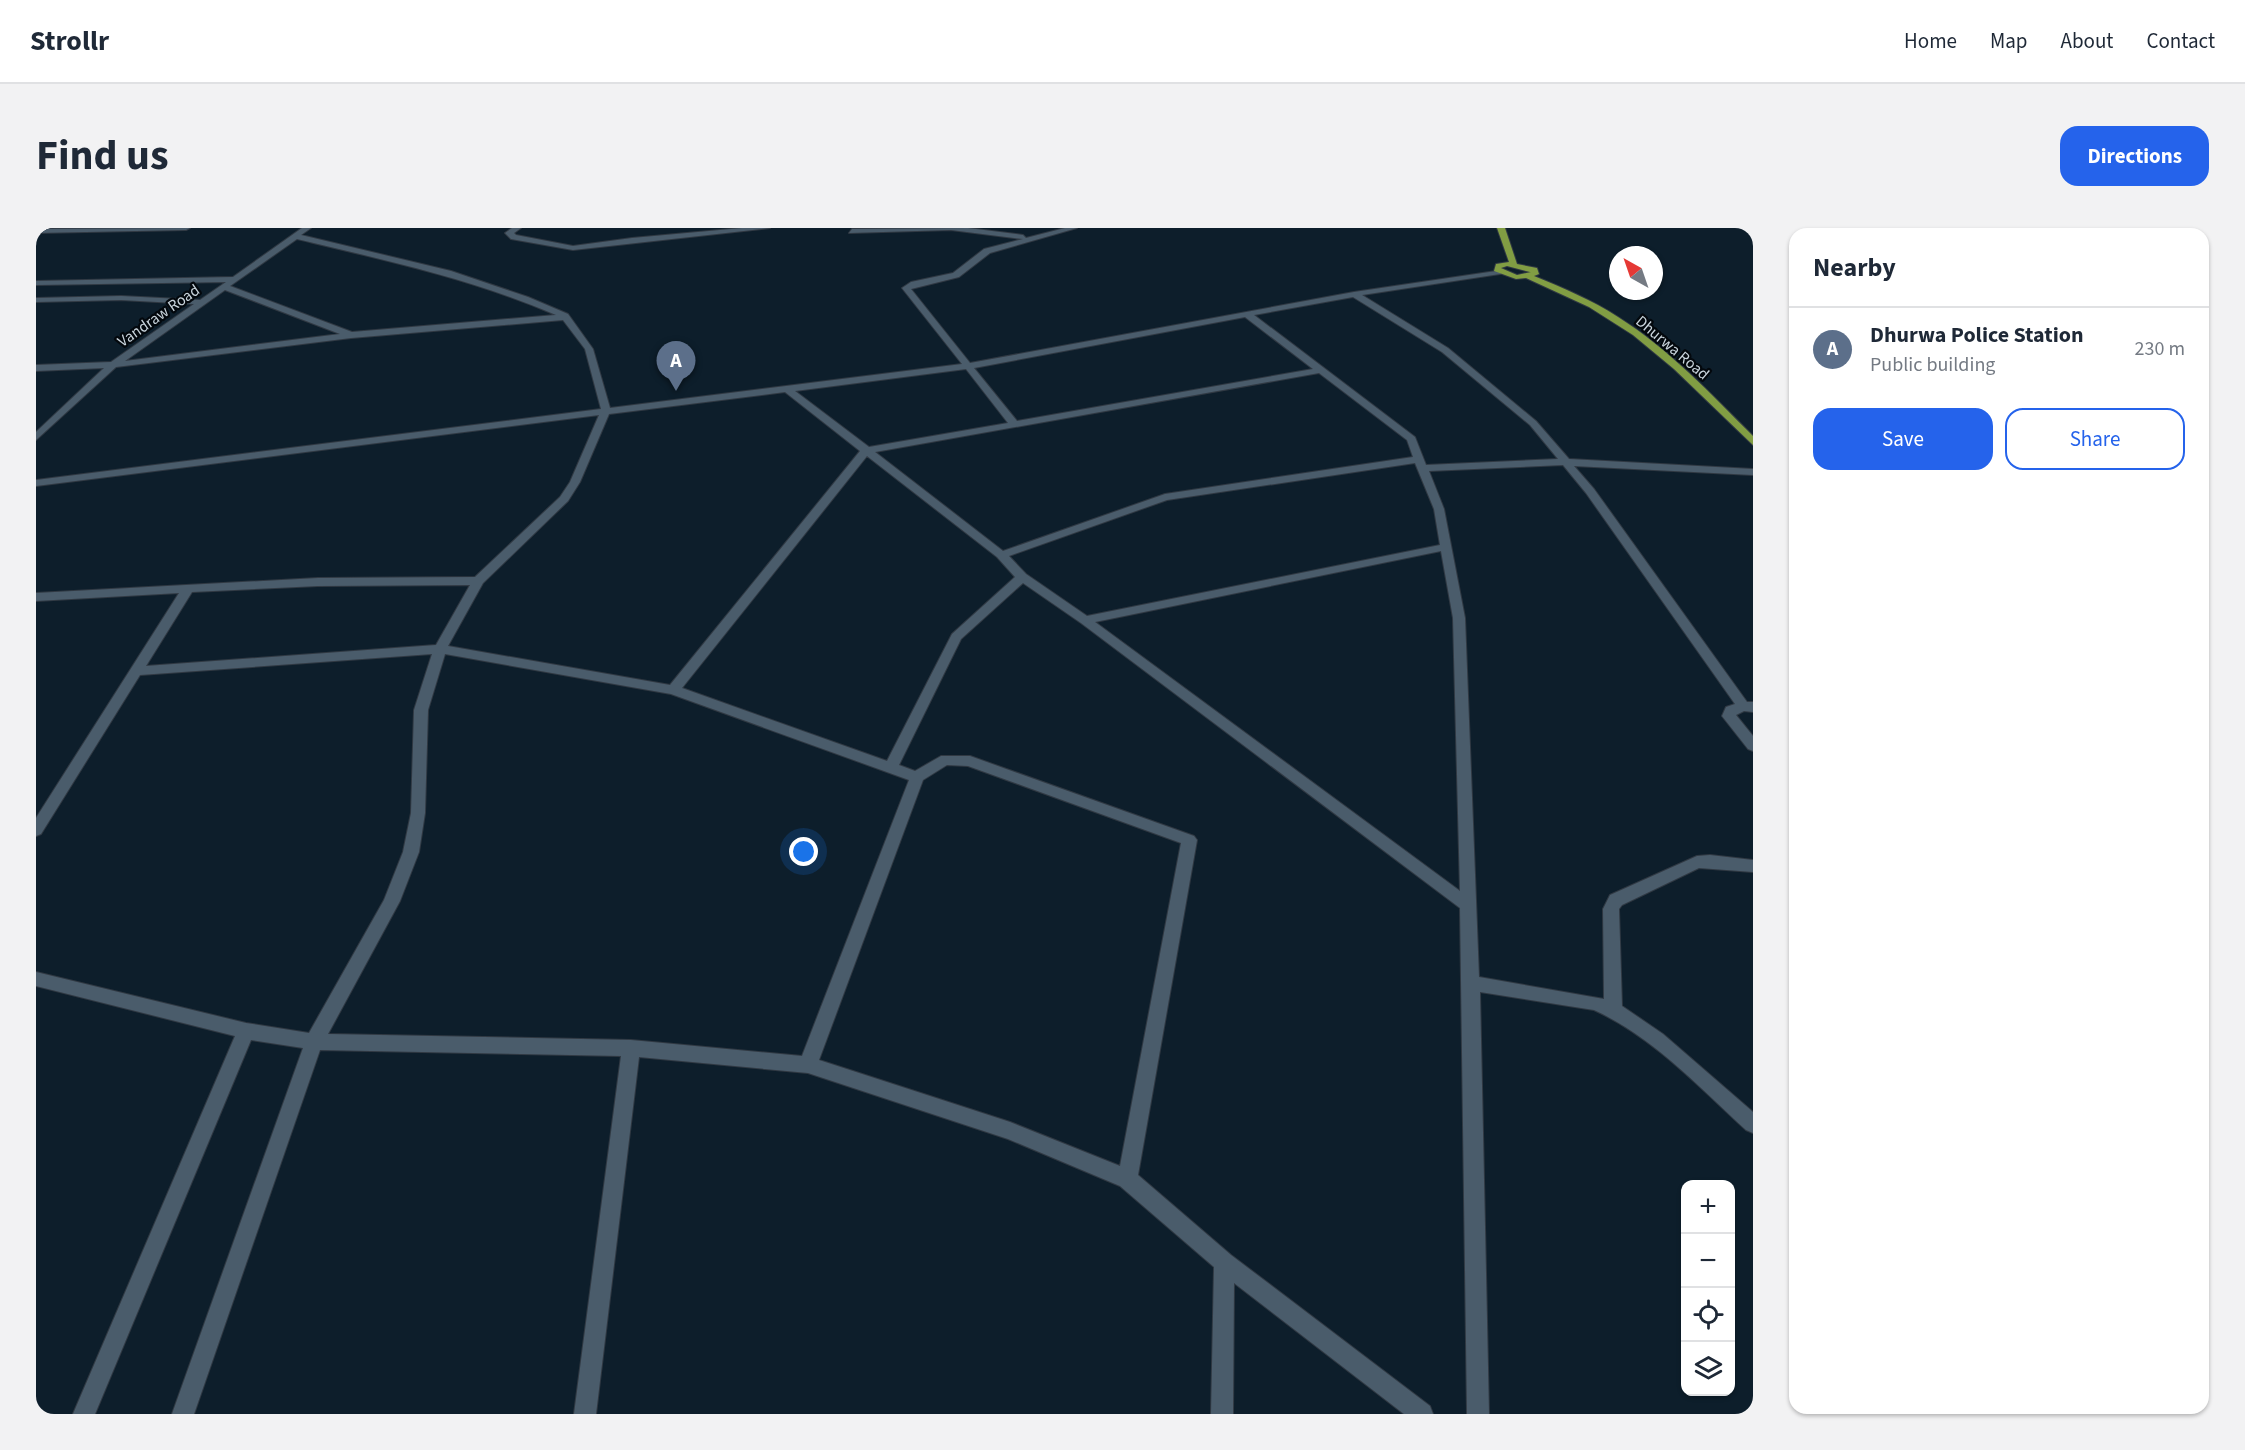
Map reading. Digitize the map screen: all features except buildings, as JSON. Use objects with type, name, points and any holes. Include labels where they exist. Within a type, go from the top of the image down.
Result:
[{"type":"main road","points":[[1501,228],[1513,264]]},
{"type":"main road","points":[[1513,264],[1534,270],[1535,274],[1529,277],[1510,276],[1500,272],[1499,266],[1513,264]]},
{"type":"main road","name":"Dhurwa Road","points":[[1529,277],[1593,305],[1636,334],[1694,383],[1753,442]]},
{"type":"street","points":[[36,231],[186,228]]},
{"type":"street","name":"Vandraw Road","points":[[36,437],[113,365],[307,228]]},
{"type":"street","points":[[517,228],[509,233],[514,237],[573,248],[766,228]]},
{"type":"street","points":[[852,231],[951,228],[1032,238]]},
{"type":"street","points":[[1013,423],[906,288],[914,284],[956,275],[987,250],[1073,228]]},
{"type":"street","points":[[183,1414],[314,1042],[392,901],[411,852],[418,813],[421,710],[440,649],[478,581],[564,499],[575,482],[606,411],[589,349],[566,316],[525,298],[448,273],[296,236]]},
{"type":"street","points":[[36,483],[970,366],[1354,294],[1500,272]]},
{"type":"street","points":[[36,283],[236,279]]},
{"type":"street","points":[[225,287],[351,335]]},
{"type":"street","points":[[1354,294],[1445,350],[1533,423],[1590,491],[1748,706],[1731,710],[1729,716],[1753,746]]},
{"type":"street","points":[[36,300],[121,298],[201,302]]},
{"type":"street","points":[[1248,315],[1411,439],[1439,509],[1459,618],[1471,983],[1478,1414]]},
{"type":"street","points":[[36,368],[113,365],[351,335],[566,316]]},
{"type":"street","points":[[673,690],[865,451],[1322,370]]},
{"type":"street","points":[[787,389],[1001,555],[1022,578],[1085,620],[1469,906]]},
{"type":"street","points":[[1001,555],[1165,497],[1421,463],[1566,462],[1753,472]]},
{"type":"street","points":[[1085,620],[1446,546]]},
{"type":"street","points":[[890,769],[956,638],[1022,578]]},
{"type":"street","points":[[36,597],[318,582],[478,581]]},
{"type":"street","points":[[36,830],[188,589]]},
{"type":"street","points":[[137,671],[440,649],[673,690],[917,777]]},
{"type":"street","points":[[808,1065],[917,777],[939,761],[950,758],[970,760],[1189,840],[1127,1179]]},
{"type":"street","points":[[1613,1009],[1611,909],[1616,900],[1697,862],[1710,861],[1753,866]]},
{"type":"street","points":[[36,979],[246,1030],[314,1042],[631,1048],[808,1065],[1010,1131],[1127,1179],[1224,1262],[1422,1414]]},
{"type":"street","points":[[1471,983],[1596,1004],[1613,1009],[1642,1029],[1753,1124]]},
{"type":"street","points":[[84,1414],[246,1030]]},
{"type":"street","points":[[585,1414],[631,1048]]},
{"type":"street","points":[[1221,1414],[1224,1262]]},
{"type":"place","name":"Dhurwa Police Station","points":[[676,391]]}]
